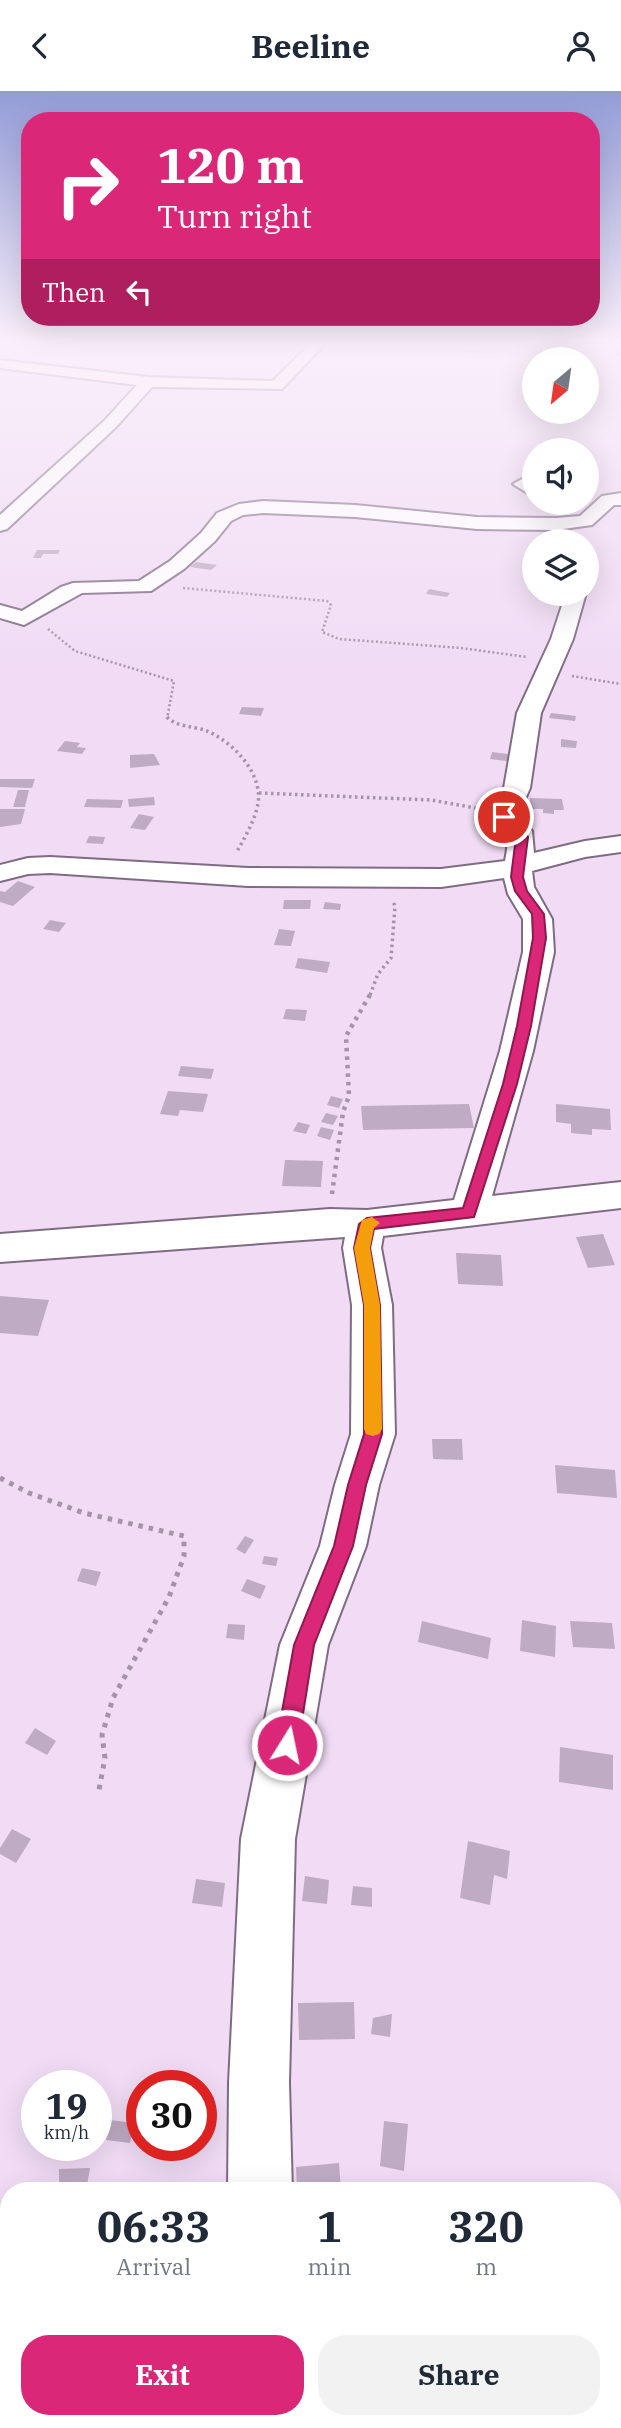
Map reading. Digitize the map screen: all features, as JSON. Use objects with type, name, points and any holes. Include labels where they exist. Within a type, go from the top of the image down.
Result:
[{"type":"street","points":[[0,525],[79,452]]},
{"type":"street","points":[[599,498],[618,497]]},
{"type":"street","points":[[0,611],[24,619],[68,591],[80,587],[144,587],[177,565],[208,537],[224,517],[250,508],[355,511],[477,523],[556,524],[585,521],[618,497]]},
{"type":"street","points":[[583,529],[585,521]]},
{"type":"street","points":[[469,1213],[510,1084],[540,938],[538,914],[521,891],[517,877],[522,837],[515,825],[504,817],[516,789],[526,723],[549,666],[564,638],[574,606]]},
{"type":"street","points":[[0,873],[28,866],[50,865],[226,876],[441,878],[489,873],[621,843]]},
{"type":"street","points":[[0,1248],[469,1213],[621,1195]]},
{"type":"street","points":[[260,2182],[259,2083],[268,1839],[304,1645],[343,1546],[357,1485],[373,1434],[372,1305],[362,1248],[349,1223]]},
{"type":"path","points":[[144,587],[315,598],[331,605],[322,632],[329,637],[461,648],[621,684]]},
{"type":"path","points":[[24,619],[52,631],[75,651],[174,681],[176,690],[166,714],[167,719],[206,730],[231,745],[251,772],[259,793],[254,819],[226,876]]},
{"type":"path","points":[[259,793],[445,800],[504,817]]},
{"type":"path","points":[[349,1223],[338,1145],[343,1112],[349,1095],[346,1037],[368,1000],[378,974],[391,958],[395,907],[385,886],[374,877]]},
{"type":"path","points":[[0,1478],[29,1492],[90,1514],[184,1536],[184,1556],[180,1571],[142,1649],[113,1698],[102,1735],[105,1758],[98,1795]]},
{"type":"building","points":[[37,550],[60,550],[58,554],[43,554],[41,558],[33,558]]},
{"type":"building","points":[[196,562],[217,565],[211,570],[190,567]]},
{"type":"building","points":[[429,589],[450,593],[447,597],[426,594]]},
{"type":"building","points":[[242,707],[264,708],[261,716],[239,714]]},
{"type":"building","points":[[551,713],[576,716],[575,721],[549,718]]},
{"type":"building","points":[[561,739],[577,741],[576,748],[561,747]]},
{"type":"building","points":[[65,741],[80,743],[77,747],[86,748],[82,754],[57,751]]},
{"type":"building","points":[[492,752],[516,755],[514,762],[490,759]]},
{"type":"building","points":[[154,754],[160,765],[130,768],[130,755]]},
{"type":"building","points":[[0,779],[35,779],[32,788],[0,787]]},
{"type":"building","points":[[18,790],[29,790],[25,807],[13,807]]},
{"type":"building","points":[[154,797],[155,805],[129,807],[128,799]]},
{"type":"building","points":[[530,798],[562,799],[564,810],[554,810],[554,814],[543,813],[543,809],[531,809]]},
{"type":"building","points":[[87,799],[123,800],[121,808],[84,807]]},
{"type":"building","points":[[0,809],[25,809],[21,824],[0,827]]},
{"type":"building","points":[[139,814],[154,817],[145,830],[130,828]]},
{"type":"building","points":[[89,836],[105,837],[103,844],[86,843]]},
{"type":"building","points":[[18,881],[35,887],[13,906],[0,902],[0,891],[5,892]]},
{"type":"building","points":[[284,900],[311,900],[310,909],[283,909]]},
{"type":"building","points":[[325,902],[341,904],[340,910],[323,909]]},
{"type":"building","points":[[50,920],[66,923],[59,932],[43,929]]},
{"type":"building","points":[[279,929],[295,931],[291,946],[274,945]]},
{"type":"building","points":[[298,958],[330,962],[327,973],[295,968]]},
{"type":"building","points":[[286,1009],[307,1010],[305,1021],[283,1019]]},
{"type":"building","points":[[181,1066],[214,1069],[211,1079],[178,1076]]},
{"type":"building","points":[[168,1091],[208,1094],[203,1112],[180,1110],[178,1116],[160,1114]]},
{"type":"building","points":[[331,1096],[343,1099],[339,1108],[327,1105]]},
{"type":"building","points":[[469,1104],[474,1128],[363,1130],[361,1106]]},
{"type":"building","points":[[556,1104],[610,1109],[611,1130],[592,1129],[592,1135],[571,1133],[571,1124],[556,1122]]},
{"type":"building","points":[[326,1113],[338,1116],[333,1125],[321,1122]]},
{"type":"building","points":[[298,1122],[310,1125],[306,1134],[293,1131]]},
{"type":"building","points":[[321,1127],[334,1130],[330,1140],[317,1136]]},
{"type":"building","points":[[285,1160],[323,1161],[321,1187],[282,1186]]},
{"type":"building","points":[[603,1234],[615,1265],[588,1268],[576,1237]]},
{"type":"building","points":[[456,1253],[501,1255],[503,1286],[458,1284]]},
{"type":"building","points":[[0,1296],[49,1300],[38,1336],[0,1333]]},
{"type":"building","points":[[432,1439],[462,1439],[463,1460],[433,1459]]},
{"type":"building","points":[[555,1465],[615,1470],[617,1498],[557,1493]]},
{"type":"building","points":[[245,1536],[254,1540],[245,1554],[236,1549]]},
{"type":"building","points":[[264,1556],[278,1558],[276,1566],[262,1564]]},
{"type":"building","points":[[82,1568],[101,1572],[96,1586],[77,1581]]},
{"type":"building","points":[[247,1579],[266,1586],[260,1599],[241,1591]]},
{"type":"building","points":[[522,1620],[556,1626],[555,1657],[520,1651]]},
{"type":"building","points":[[422,1621],[491,1638],[488,1659],[418,1642]]},
{"type":"building","points":[[570,1621],[612,1623],[615,1649],[573,1647]]},
{"type":"building","points":[[228,1624],[245,1625],[244,1640],[226,1638]]},
{"type":"building","points":[[35,1728],[56,1741],[47,1755],[25,1743]]},
{"type":"building","points":[[560,1747],[613,1755],[613,1790],[559,1782]]},
{"type":"building","points":[[12,1829],[31,1839],[16,1863],[0,1854],[0,1848]]},
{"type":"building","points":[[468,1841],[510,1851],[507,1879],[494,1875],[490,1905],[460,1898]]},
{"type":"building","points":[[305,1876],[329,1880],[327,1904],[302,1901]]},
{"type":"building","points":[[196,1879],[225,1883],[222,1907],[192,1903]]},
{"type":"building","points":[[353,1886],[372,1888],[372,1907],[351,1905]]},
{"type":"building","points":[[354,2002],[355,2039],[299,2040],[298,2003]]},
{"type":"building","points":[[392,2014],[390,2037],[371,2034],[373,2018]]},
{"type":"building","points":[[112,2120],[126,2122],[126,2142],[112,2141]]},
{"type":"building","points":[[384,2121],[408,2124],[404,2171],[380,2166]]},
{"type":"building","points":[[339,2163],[340,2182],[297,2182],[296,2167]]},
{"type":"building","points":[[90,2168],[88,2182],[59,2182],[59,2169]]},
{"type":"slow traffic","points":[[372,1223],[367,1224],[362,1248],[372,1305],[373,1429]]},
{"type":"route","points":[[287,1745],[304,1645],[343,1546],[357,1485],[373,1434],[372,1305],[362,1248],[367,1224],[469,1213],[510,1084],[524,1026],[540,938],[538,914],[521,891],[517,877],[522,837],[515,825],[504,817]]}]
